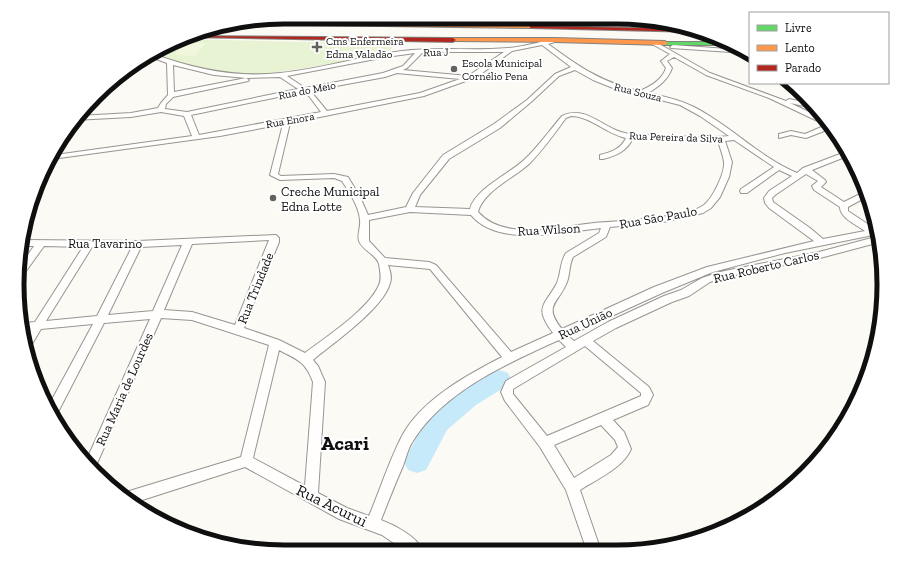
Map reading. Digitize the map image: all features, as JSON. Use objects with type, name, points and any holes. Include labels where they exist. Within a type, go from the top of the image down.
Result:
[{"type":"highway","points":[[251,26],[375,25],[575,28],[680,32]]},
{"type":"highway","points":[[249,26],[683,33]]},
{"type":"highway","points":[[575,28],[680,32]]},
{"type":"highway","points":[[616,29],[662,28]]},
{"type":"highway","points":[[219,32],[713,43]]},
{"type":"highway","points":[[206,36],[407,40],[512,46],[560,40],[654,43],[673,49],[716,44]]},
{"type":"street","name":"Rua Enora","points":[[58,156],[196,137],[326,114],[422,94],[470,78],[488,69],[512,46],[560,40]]},
{"type":"street","name":"Rua Souza","points":[[543,43],[576,67],[605,84],[681,103],[691,107],[708,117],[779,167],[798,176]]},
{"type":"street","name":"Rua J","points":[[156,58],[170,64],[210,74],[268,76],[398,54],[512,46]]},
{"type":"street","points":[[673,49],[733,52]]},
{"type":"street","points":[[642,93],[657,84],[665,76],[669,68],[664,61],[673,49]]},
{"type":"street","points":[[673,49],[691,66],[718,79],[782,101],[816,118]]},
{"type":"street","name":"Rua do Meio","points":[[186,114],[379,77],[397,71],[411,62],[420,52]]},
{"type":"street","points":[[161,110],[162,104],[171,95],[170,64]]},
{"type":"street","points":[[410,209],[416,192],[431,177],[440,162],[497,126],[529,101],[557,75],[576,67]]},
{"type":"street","points":[[397,71],[470,78]]},
{"type":"street","points":[[281,75],[306,90],[326,114]]},
{"type":"street","name":"Rua J","points":[[171,95],[268,76]]},
{"type":"street","points":[[782,101],[805,104]]},
{"type":"street","points":[[85,117],[131,115],[161,110],[186,114],[196,137]]},
{"type":"street","name":"Rua Pereira da Silva","points":[[474,212],[474,207],[480,198],[526,163],[564,117],[569,114],[580,114],[605,128],[630,137],[721,140],[736,137]]},
{"type":"street","points":[[287,121],[274,173],[276,177],[287,179],[341,177],[348,184],[365,218],[364,241],[366,245],[381,256],[386,277],[385,284],[374,300],[352,322],[306,359]]},
{"type":"street","points":[[782,136],[791,133],[806,136],[824,128]]},
{"type":"street","points":[[603,157],[618,152],[627,145],[630,137]]},
{"type":"street","name":"Rua Sāo Paulo","points":[[606,226],[689,214],[708,206],[716,197],[728,166],[726,152],[721,140]]},
{"type":"street","points":[[822,243],[814,234],[768,203],[768,198],[772,193],[806,170],[843,155]]},
{"type":"street","points":[[744,190],[779,167]]},
{"type":"street","points":[[806,170],[821,180],[822,182],[816,186],[817,188],[844,206]]},
{"type":"street","points":[[844,206],[861,196]]},
{"type":"street","points":[[844,206],[844,211],[846,214],[872,234]]},
{"type":"street","points":[[365,218],[410,209],[474,212]]},
{"type":"street","name":"Rua Wilson","points":[[474,212],[481,220],[490,225],[516,232],[528,233],[606,226]]},
{"type":"street","points":[[574,348],[560,335],[549,318],[547,312],[550,301],[557,291],[563,277],[566,260],[573,251],[603,235],[606,226]]},
{"type":"street","name":"Rua União","points":[[372,525],[407,439],[419,422],[431,409],[463,385],[508,358],[681,280],[710,269],[785,250],[872,235]]},
{"type":"street","name":"Rua Roberto Carlos","points":[[592,545],[572,487],[545,443],[509,397],[507,388],[514,381],[612,325],[668,298],[685,293],[706,280],[723,274],[820,255],[842,248],[872,235]]},
{"type":"street","name":"Rua Trindade","points":[[187,242],[269,236],[274,238],[238,330]]},
{"type":"street","name":"Rua Tavarino","points":[[27,243],[138,244],[187,242]]},
{"type":"street","name":"Rua Maria de Lourdes","points":[[93,460],[158,314],[187,246],[187,242]]},
{"type":"street","points":[[25,266],[41,243]]},
{"type":"street","points":[[30,339],[89,244]]},
{"type":"street","points":[[55,407],[101,319],[138,244]]},
{"type":"street","points":[[785,250],[795,260]]},
{"type":"street","points":[[761,256],[770,265]]},
{"type":"street","points":[[383,262],[430,265],[433,267],[490,334],[508,358]]},
{"type":"street","points":[[27,327],[158,314],[192,316],[275,343],[306,359],[314,369],[318,382],[311,495]]},
{"type":"street","points":[[545,443],[644,401],[647,394],[642,386],[586,340]]},
{"type":"street","points":[[134,496],[246,460],[275,343]]},
{"type":"street","points":[[572,487],[616,458],[625,449],[624,442],[619,435],[603,419]]},
{"type":"street","name":"Rua Acurui","points":[[246,460],[344,514],[386,529],[402,538],[410,545]]},
{"type":"green space","points":[[197,39],[393,44],[389,55],[265,74],[208,72],[160,57],[169,51]]},
{"type":"green space","points":[[188,43],[206,43],[195,56],[174,55],[183,45]]},
{"type":"waterway","points":[[417,462],[439,423],[468,398],[500,379]]},
{"type":"traffic: fast","points":[[665,43],[715,44]]},
{"type":"traffic: slow","points":[[318,24],[532,27]]},
{"type":"traffic: slow","points":[[453,40],[555,40],[665,43]]},
{"type":"traffic: jam","points":[[532,27],[673,30]]},
{"type":"traffic: jam","points":[[204,37],[453,40]]},
{"type":"place","name":"Cms Enfermeira Edma Valadão","points":[[317,47]]},
{"type":"place","name":"Escola Municipal Cornélio Pena","points":[[454,69]]},
{"type":"place","name":"Creche Municipal Edna Lotte","points":[[273,198]]},
{"type":"district","name":"Acari","points":[[345,443]]}]
